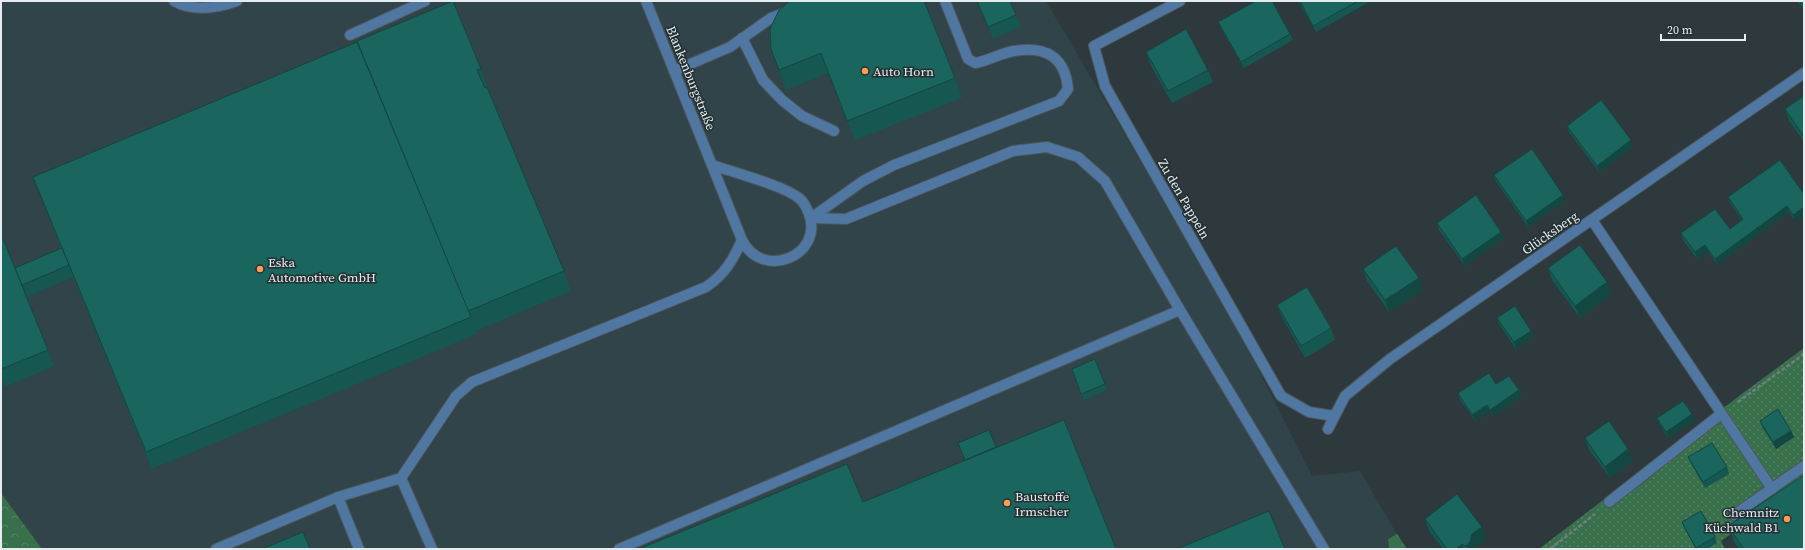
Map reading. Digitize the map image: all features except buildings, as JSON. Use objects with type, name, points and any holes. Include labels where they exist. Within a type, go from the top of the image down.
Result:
[{"type":"street","points":[[174,1],[178,4],[201,8],[220,6],[236,1]]},
{"type":"street","points":[[350,35],[425,1]]},
{"type":"street","name":"Blankenburgstraße","points":[[646,1],[742,240],[750,252],[771,262],[789,259],[800,252],[807,242],[810,235],[811,218]]},
{"type":"street","points":[[674,71],[730,47],[771,18],[814,1]]},
{"type":"street","points":[[811,218],[863,181],[894,165],[1059,101],[1068,89],[1067,75],[1057,61],[1048,53],[1032,50],[1013,51],[975,63],[968,59],[945,1]]},
{"type":"street","name":"Zu den Pappeln","points":[[1180,1],[1094,46],[1105,86],[1281,396],[1309,412],[1334,416]]},
{"type":"street","points":[[742,38],[763,80],[802,116],[834,131]]},
{"type":"street","name":"Glücksberg","points":[[1328,429],[1344,396],[1390,359],[1804,73]]},
{"type":"street","points":[[811,218],[846,219],[1013,151],[1047,147],[1078,157],[1105,181],[1180,310],[1324,549]]},
{"type":"street","points":[[712,165],[794,194],[801,199],[811,218]]},
{"type":"street","points":[[1592,220],[1772,489]]},
{"type":"street","points":[[216,549],[338,497],[401,478],[456,396],[472,382],[706,287],[718,279],[727,268],[742,240]]},
{"type":"street","points":[[619,549],[1180,310]]},
{"type":"street","points":[[1609,502],[1721,414]]},
{"type":"street","points":[[1734,515],[1804,466]]},
{"type":"street","points":[[401,478],[432,549]]},
{"type":"street","points":[[338,497],[359,549]]},
{"type":"path","points":[[1721,414],[1804,354]]},
{"type":"path","points":[[1550,549],[1609,502]]},
{"type":"shaded area","points":[[1,1],[1046,1],[1227,307],[1312,476],[1360,471],[1397,534],[1388,539],[1389,549],[42,549],[1,493]]},
{"type":"green space","points":[[1804,348],[1804,483],[1721,541],[1725,549],[1539,549],[1743,393]]},
{"type":"green space","points":[[1,493],[42,549],[1,549]]},
{"type":"green space","points":[[1397,534],[1407,549],[1389,549],[1388,539]]},
{"type":"place","name":"Auto Horn","points":[[865,71]]},
{"type":"place","name":"Eska Automotive GmbH","points":[[260,269]]},
{"type":"place","name":"Baustoffe Irmscher","points":[[1007,503]]},
{"type":"place","name":"Chemnitz Küchwald B1","points":[[1787,519]]}]
